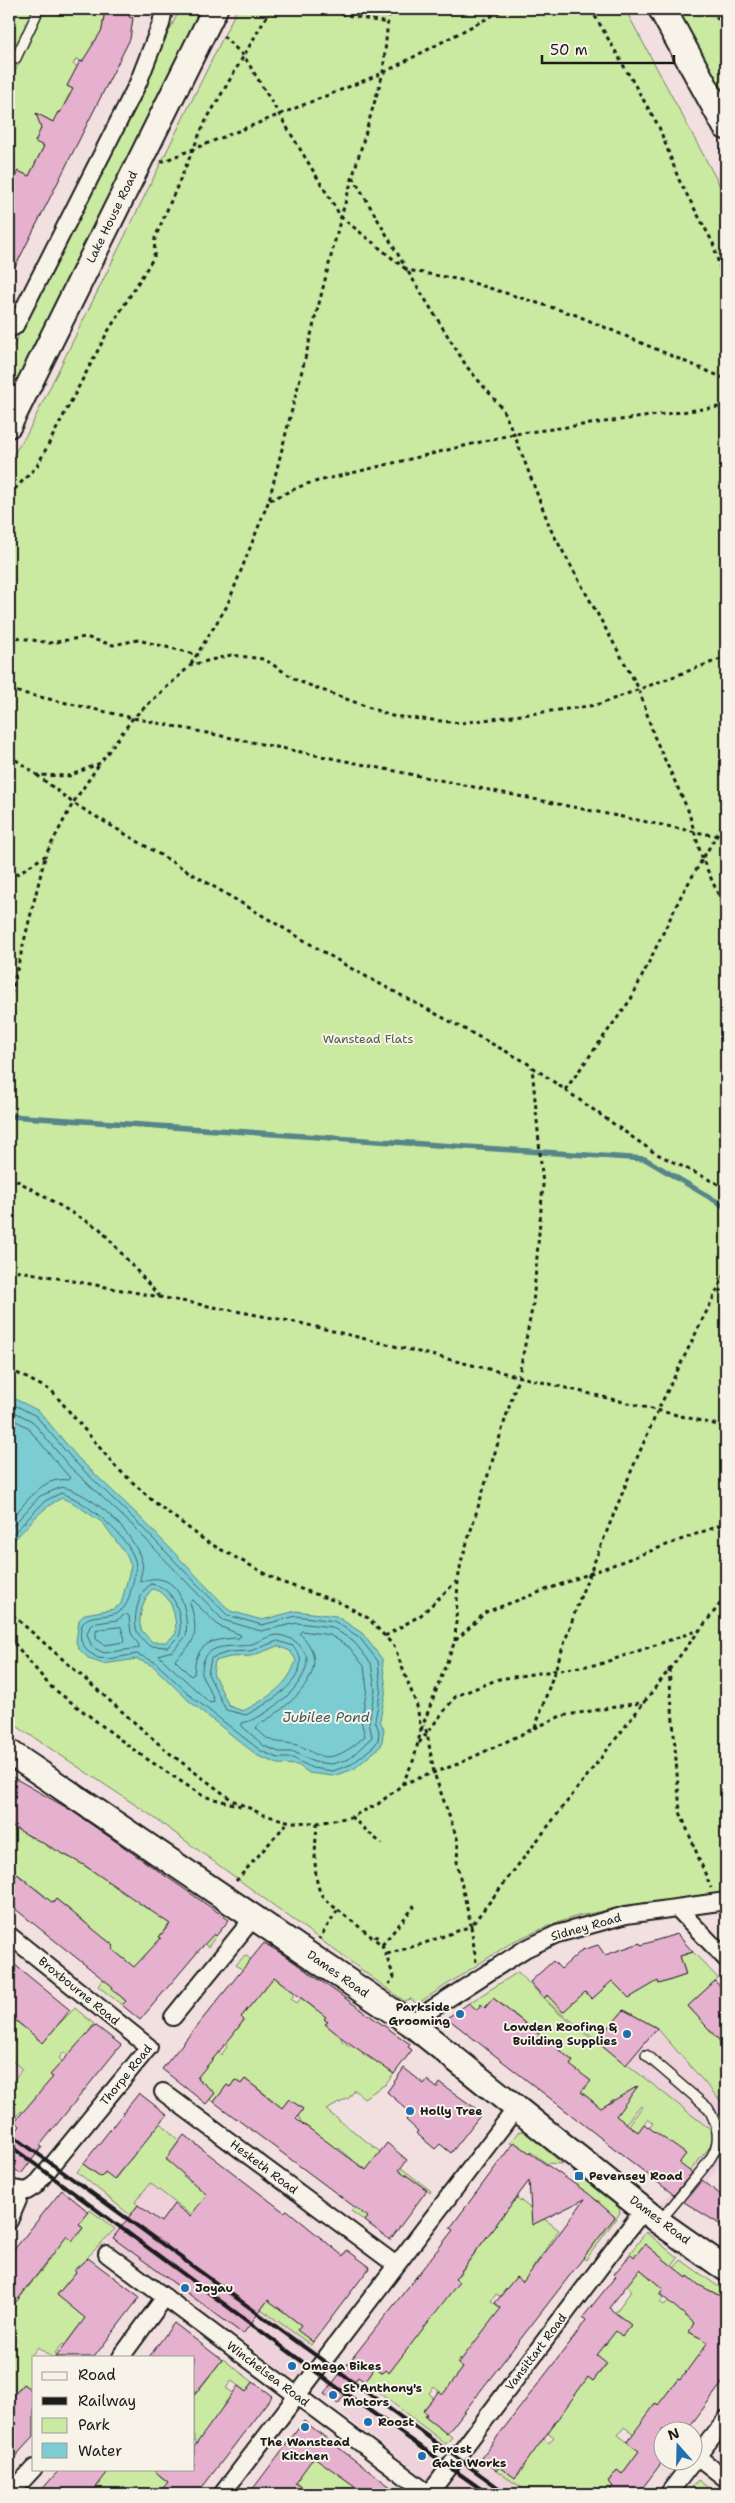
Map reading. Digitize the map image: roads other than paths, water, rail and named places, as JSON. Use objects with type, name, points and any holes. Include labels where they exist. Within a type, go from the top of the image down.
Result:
[{"type":"main road","name":"Lake House Road","points":[[9,425],[215,9]]},
{"type":"main road","points":[[662,9],[726,126]]},
{"type":"main road","name":"Dames Road","points":[[9,1752],[410,2022],[652,2216],[726,2269]]},
{"type":"street","points":[[9,329],[15,326],[138,83],[161,24],[164,9]]},
{"type":"street","name":"Sidney Road","points":[[410,2022],[525,1949],[557,1934],[626,1915],[722,1902]]},
{"type":"street","points":[[678,1909],[726,1960]]},
{"type":"street","points":[[173,2017],[254,1917]]},
{"type":"street","name":"Broxbourne Road","points":[[9,1935],[149,2047]]},
{"type":"street","name":"Thorpe Road","points":[[11,2187],[28,2191],[36,2186],[149,2047]]},
{"type":"street","name":"Hesketh Road","points":[[163,2092],[396,2265]]},
{"type":"street","points":[[222,2494],[517,2107]]},
{"type":"street","name":"Thorpe Road","points":[[9,2221],[18,2200],[11,2187]]},
{"type":"street","name":"Vansittart Road","points":[[429,2494],[652,2216]]},
{"type":"street","name":"Winchelsea Road","points":[[107,2254],[429,2494]]},
{"type":"street","points":[[122,2356],[165,2297]]},
{"type":"street","points":[[702,2451],[726,2419]]},
{"type":"street","points":[[702,2459],[726,2478]]},
{"type":"street","points":[[10,2494],[32,2470]]},
{"type":"street","points":[[668,2494],[687,2470]]},
{"type":"lane","points":[[9,63],[16,58],[39,9]]},
{"type":"lane","points":[[646,2055],[708,2108],[714,2118],[718,2138],[714,2156],[652,2216]]},
{"type":"water","name":"Jubilee Pond","points":[[9,1396],[39,1411],[78,1458],[140,1517],[230,1611],[262,1620],[296,1611],[336,1616],[362,1633],[382,1659],[386,1689],[380,1720],[384,1730],[381,1746],[354,1769],[333,1776],[309,1773],[298,1765],[278,1764],[258,1756],[189,1701],[153,1666],[137,1659],[103,1664],[89,1659],[79,1649],[76,1642],[79,1620],[85,1614],[114,1609],[121,1604],[131,1566],[127,1556],[103,1523],[75,1504],[62,1498],[54,1502],[40,1513],[9,1545]],"holes":[[[152,1589],[164,1595],[174,1612],[176,1634],[166,1642],[152,1642],[141,1629],[142,1608],[146,1597]],[[278,1646],[290,1651],[296,1660],[288,1677],[276,1691],[243,1711],[229,1706],[213,1673],[215,1661],[230,1657],[251,1656]]]},
{"type":"waterway","points":[[9,1116],[645,1159],[726,1207]]},
{"type":"railway","points":[[9,2133],[507,2494]]},
{"type":"railway","points":[[9,2145],[346,2394],[488,2494]]},
{"type":"place","name":"Parkside Grooming","points":[[460,2014]]},
{"type":"place","name":"Lowden Roofing & Building Supplies","points":[[627,2034]]},
{"type":"place","name":"Holly Tree","points":[[410,2111]]},
{"type":"place","name":"Pevensey Road","points":[[579,2176]]},
{"type":"place","name":"Joyau","points":[[185,2288]]},
{"type":"place","name":"Omega Bikes","points":[[292,2366]]},
{"type":"place","name":"St Anthony's Motors","points":[[333,2395]]},
{"type":"place","name":"Roost","points":[[368,2422]]},
{"type":"place","name":"The Wanstead Kitchen","points":[[305,2427]]},
{"type":"place","name":"Forest Gate Works","points":[[422,2456]]},
{"type":"park label","name":"Wanstead Flats","points":[[368,1039]]}]
